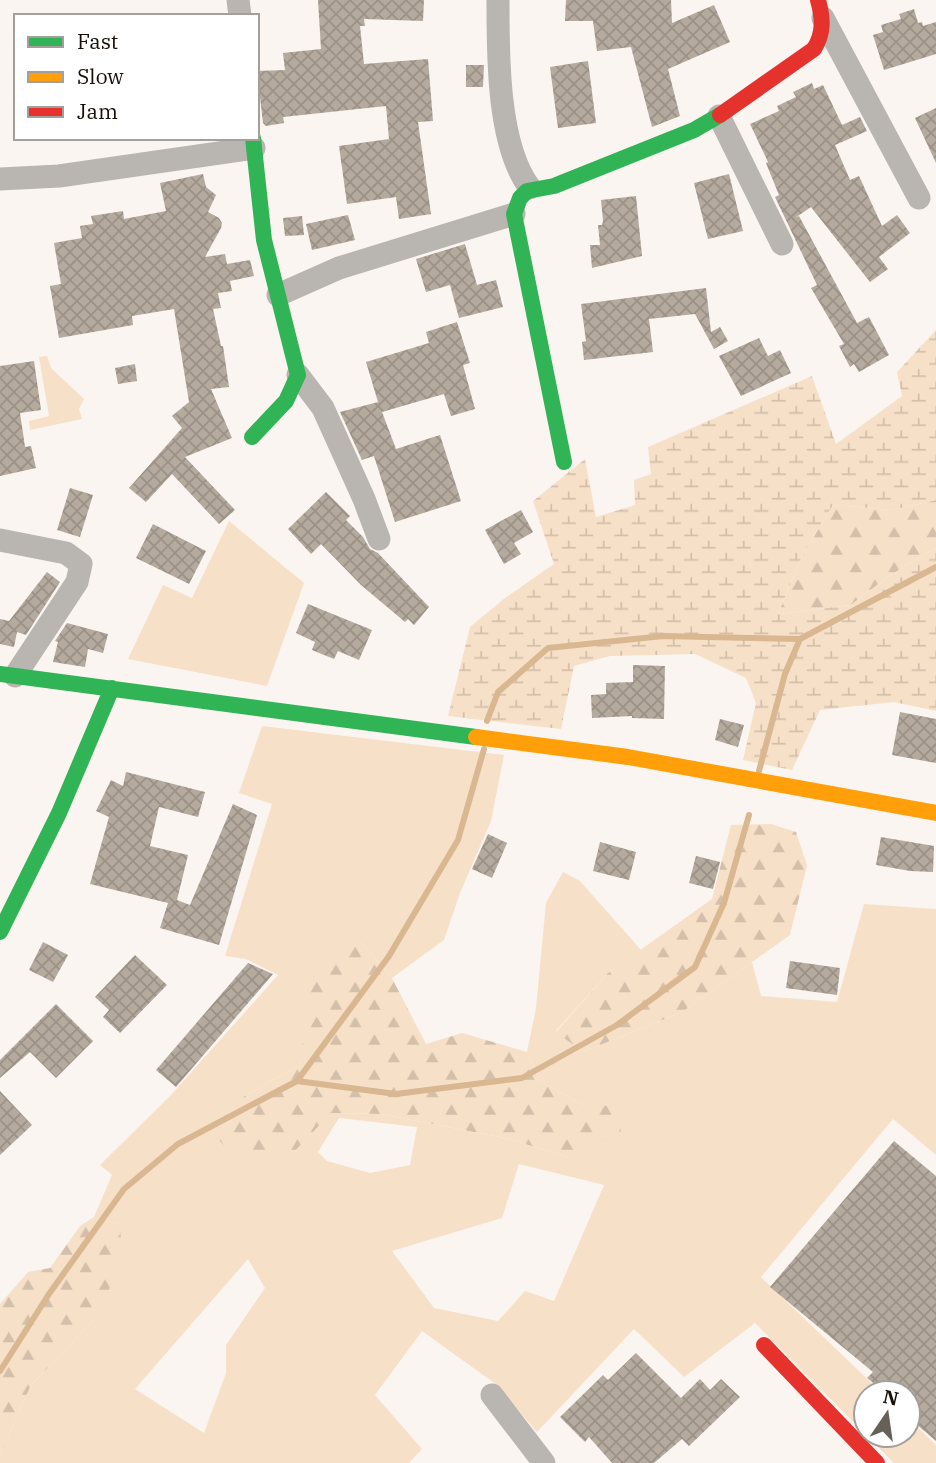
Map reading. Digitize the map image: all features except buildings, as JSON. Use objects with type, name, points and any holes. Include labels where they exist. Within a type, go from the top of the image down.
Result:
[{"type":"street","points":[[498,0],[501,82],[506,125],[518,165],[530,188]]},
{"type":"street","points":[[564,462],[514,214],[518,198],[530,188],[554,186],[674,139],[719,116],[814,49],[822,32],[820,9]]},
{"type":"street","points":[[820,9],[919,198]]},
{"type":"street","points":[[719,116],[782,244]]},
{"type":"street","points":[[0,178],[59,176],[254,143],[264,240],[298,374],[323,408],[364,499],[379,540]]},
{"type":"street","points":[[278,295],[339,268],[514,214]]},
{"type":"street","points":[[252,437],[290,396],[298,374]]},
{"type":"street","points":[[0,540],[66,553],[81,564],[77,582],[7,675],[628,757],[936,813]]},
{"type":"street","points":[[0,932],[59,813],[111,688]]},
{"type":"street","points":[[764,1345],[877,1463]]},
{"type":"street","points":[[492,1395],[544,1463]]},
{"type":"green space","points":[[936,330],[936,500],[893,510],[833,505],[801,558],[778,614],[851,605],[889,576],[936,548],[936,711],[894,702],[820,710],[792,770],[743,760],[756,703],[746,678],[695,654],[610,656],[574,666],[561,729],[448,716],[470,627],[505,598],[554,564],[533,501],[585,459],[596,517],[635,505],[634,480],[651,474],[648,447],[812,376],[836,444],[902,396],[897,372]]},
{"type":"green space","points":[[47,356],[51,368],[84,399],[79,409],[82,419],[30,430],[29,421],[49,416],[39,357]]},
{"type":"green space","points":[[936,500],[936,548],[889,576],[851,605],[778,614],[801,558],[833,505],[893,510]]},
{"type":"green space","points":[[229,521],[304,583],[267,686],[128,659],[163,585],[192,598]]},
{"type":"green space","points":[[262,726],[504,755],[491,821],[460,893],[444,940],[392,978],[360,941],[304,1037],[300,1065],[243,1097],[291,1155],[330,1113],[381,1114],[510,1139],[572,1159],[588,1108],[540,1081],[527,1052],[536,1008],[546,903],[563,872],[580,881],[641,950],[608,973],[556,1031],[583,1052],[682,1012],[752,962],[761,996],[837,1002],[864,904],[936,909],[936,1155],[893,1119],[761,1277],[867,1379],[852,1379],[852,1421],[755,1323],[684,1377],[634,1329],[537,1432],[497,1385],[422,1331],[375,1395],[422,1449],[409,1463],[0,1463],[0,1454],[31,1385],[95,1319],[119,1224],[94,1217],[112,1175],[100,1165],[171,1095],[278,975],[246,959],[225,956],[272,804],[239,793]],"holes":[[[339,1118],[417,1127],[410,1165],[370,1173],[327,1161],[318,1152]],[[519,1164],[604,1185],[554,1301],[525,1291],[498,1321],[434,1308],[392,1251],[502,1218]],[[248,1259],[265,1288],[226,1345],[226,1373],[204,1433],[135,1389]]]},
{"type":"green space","points":[[771,824],[796,832],[807,865],[790,935],[682,1012],[583,1052],[556,1032],[608,973],[712,899],[731,825]]},
{"type":"green space","points":[[360,941],[392,978],[426,1044],[462,1033],[527,1052],[540,1081],[588,1108],[618,1104],[621,1131],[572,1159],[510,1139],[381,1114],[331,1113],[291,1155],[226,1147],[216,1137],[243,1097],[300,1065],[311,975],[342,942]]},
{"type":"green space","points":[[94,1217],[119,1224],[124,1258],[95,1319],[31,1385],[0,1454],[0,1304],[28,1272],[50,1268],[80,1226]]},
{"type":"green space","points":[[922,1432],[936,1445],[936,1463],[894,1463],[880,1449],[922,1449]]},
{"type":"waterway","points":[[759,771],[785,674],[800,639],[936,567]]},
{"type":"waterway","points":[[487,721],[498,692],[548,648],[663,636],[800,639]]},
{"type":"waterway","points":[[297,1081],[389,956],[458,840],[484,749]]},
{"type":"waterway","points":[[0,1371],[49,1294],[124,1189],[178,1144],[297,1081],[396,1094],[522,1078],[617,1025],[695,967],[724,903],[749,815]]},
{"type":"traffic: fast","points":[[564,462],[514,214],[520,198],[527,191],[554,186],[694,130],[720,115]]},
{"type":"traffic: fast","points":[[252,437],[286,401],[298,375],[264,240],[253,140]]},
{"type":"traffic: fast","points":[[0,674],[476,737]]},
{"type":"traffic: fast","points":[[0,932],[59,813],[112,688]]},
{"type":"traffic: slow","points":[[476,737],[628,757],[936,813]]},
{"type":"traffic: jam","points":[[720,115],[814,49],[822,25],[818,0]]},
{"type":"traffic: jam","points":[[764,1345],[877,1463]]}]
